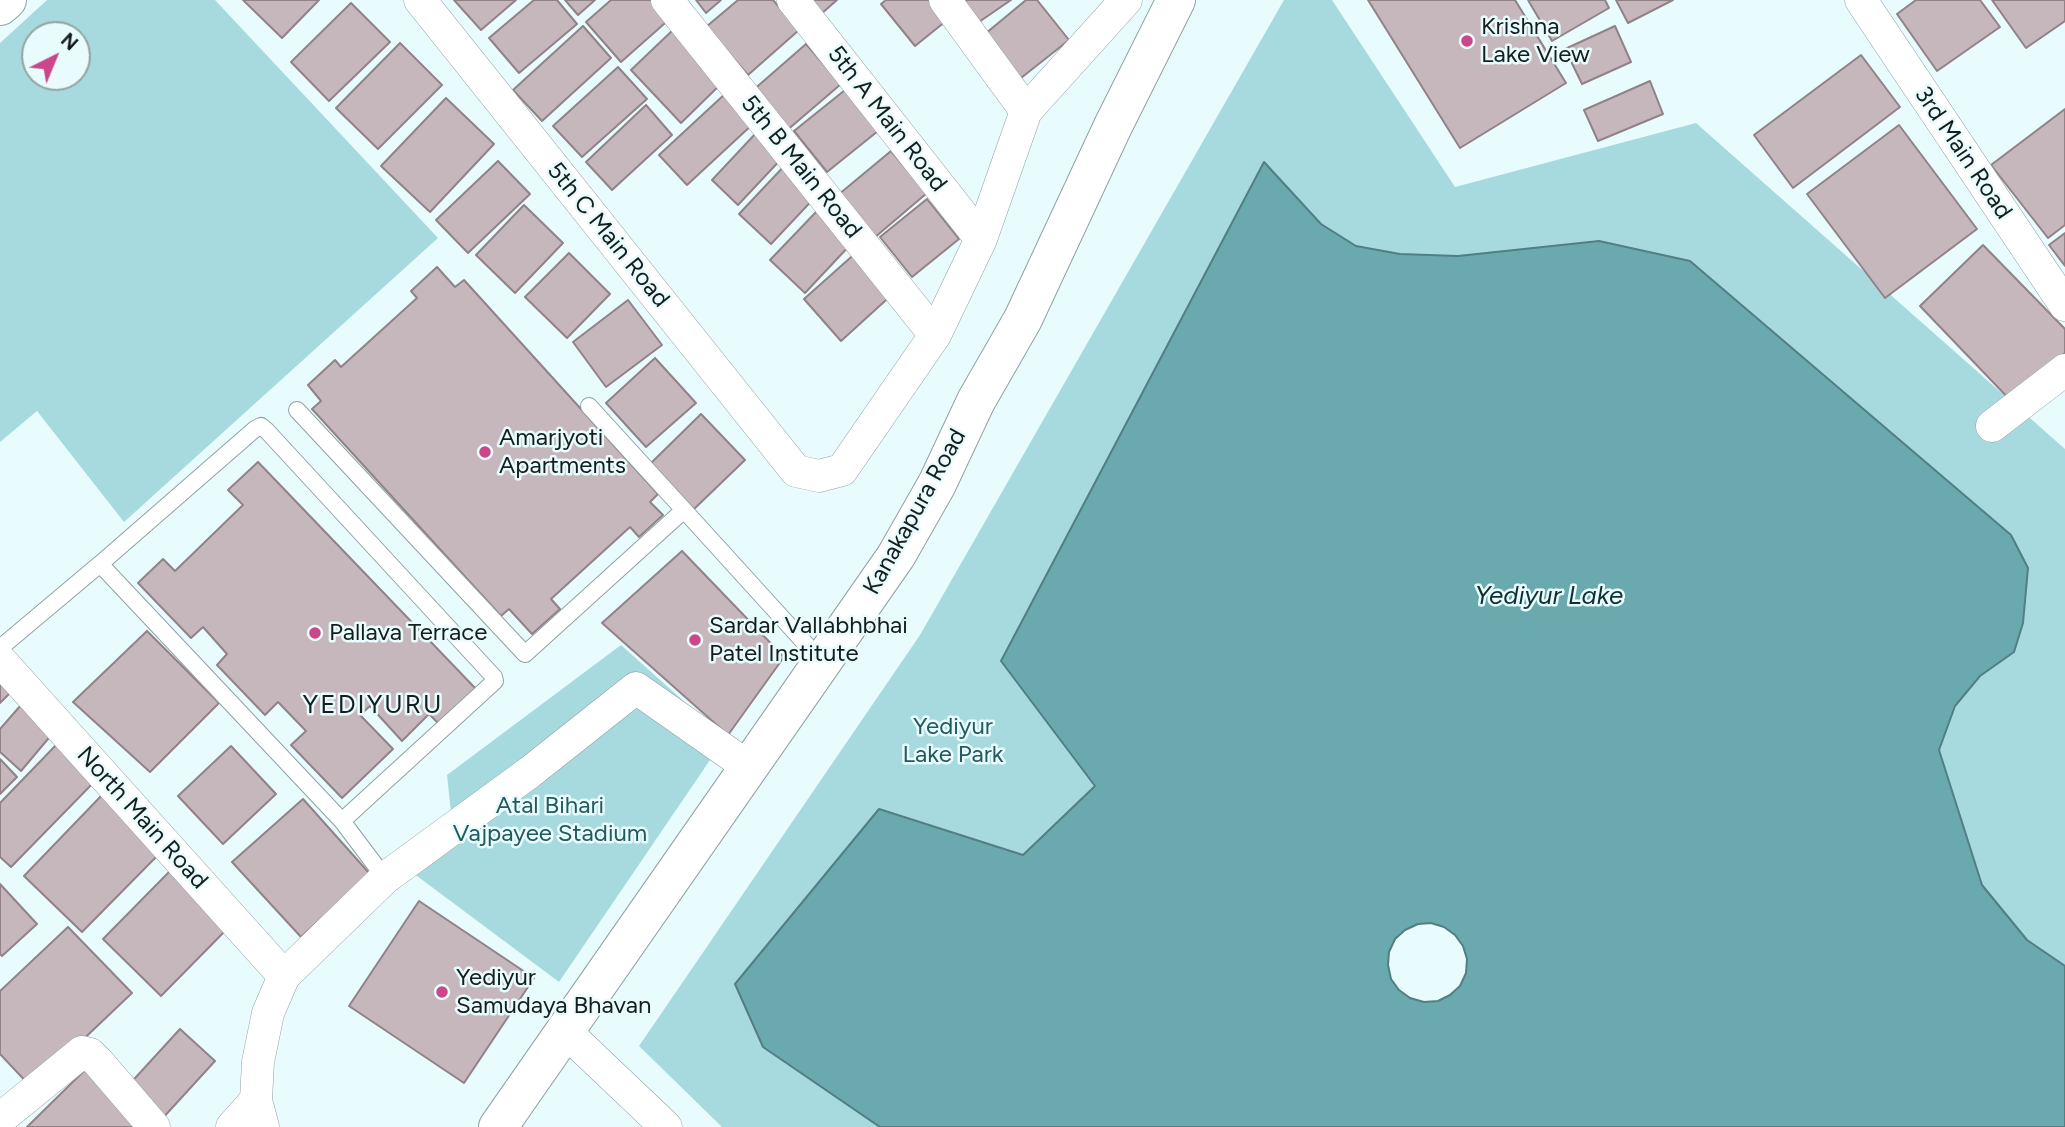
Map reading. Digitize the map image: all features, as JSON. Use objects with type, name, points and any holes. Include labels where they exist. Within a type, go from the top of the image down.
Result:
[{"type":"main road","points":[[0,6],[7,0]]},
{"type":"main road","name":"Kanakapura Road","points":[[498,1127],[896,556],[937,484],[976,401],[1023,319],[1171,2]]},
{"type":"street","name":"5th C Main Road","points":[[420,0],[796,471],[819,476],[842,470],[935,335]]},
{"type":"street","name":"5th B Main Road","points":[[667,0],[935,335]]},
{"type":"street","name":"5th A Main Road","points":[[793,0],[981,239]]},
{"type":"street","points":[[945,0],[1026,111]]},
{"type":"street","points":[[935,335],[981,239],[1026,111],[1125,0]]},
{"type":"street","name":"3rd Main Road","points":[[1861,0],[2065,305]]},
{"type":"street","points":[[1992,426],[2065,370]]},
{"type":"street","name":"North Main Road","points":[[0,660],[284,976]]},
{"type":"street","points":[[232,1127],[260,1114],[258,1062],[266,1025],[284,976],[385,878],[530,772],[636,688],[750,768]]},
{"type":"street","points":[[565,1031],[666,1127]]},
{"type":"street","points":[[0,1119],[82,1052],[90,1054],[154,1127]]},
{"type":"lane","points":[[589,406],[823,663]]},
{"type":"lane","points":[[297,410],[525,654],[684,510]]},
{"type":"lane","points":[[0,648],[261,426],[495,681],[342,821]]},
{"type":"lane","points":[[100,564],[342,821],[385,878]]},
{"type":"green space","points":[[47,0],[215,0],[438,238],[124,522],[37,411],[0,442],[0,43],[21,24],[21,91],[91,91],[91,21],[24,21]]},
{"type":"green space","name":"Yediyur Lake Park","points":[[1284,0],[1332,0],[1455,187],[1696,123],[2065,449],[2065,966],[2027,940],[1982,885],[1939,750],[1955,706],[1980,676],[2014,652],[1599,241],[1458,256],[1400,254],[1356,246],[1321,224],[1264,162],[1095,785],[1023,855],[879,809],[763,1047],[880,1127],[722,1127],[639,1046],[920,635]]},
{"type":"green space","name":"Atal Bihari Vajpayee Stadium","points":[[621,645],[725,738],[559,982],[409,870],[453,831],[447,775]]},
{"type":"water","name":"Yediyur Lake","points":[[1264,162],[1321,224],[1356,246],[1400,254],[1458,256],[1599,241],[1690,261],[2011,535],[2028,568],[2023,623],[2014,652],[1980,676],[1955,706],[1939,750],[1982,885],[2027,940],[2065,966],[2065,1127],[880,1127],[763,1047],[735,984],[879,809],[1023,855],[1095,786],[1001,661]],"holes":[[[1431,923],[1444,927],[1455,935],[1463,946],[1467,959],[1466,973],[1460,986],[1438,1001],[1424,1002],[1410,998],[1399,990],[1391,979],[1389,952],[1395,939],[1418,924]]]},
{"type":"building","points":[[243,0],[319,0],[282,38]]},
{"type":"building","points":[[454,0],[516,0],[481,30]]},
{"type":"building","points":[[534,0],[557,0],[577,24],[519,73],[489,38]]},
{"type":"building","points":[[565,0],[595,0],[578,15]]},
{"type":"building","points":[[611,0],[659,0],[673,16],[621,62],[586,22]]},
{"type":"building","points":[[696,0],[721,0],[706,13]]},
{"type":"building","points":[[738,0],[773,0],[799,30],[748,75],[706,27]]},
{"type":"building","points":[[809,0],[837,0],[821,14]]},
{"type":"building","points":[[886,0],[937,0],[951,17],[915,46],[881,4]]},
{"type":"building","points":[[964,0],[1011,0],[979,22]]},
{"type":"building","points":[[1026,0],[1037,0],[1069,40],[1021,78],[985,34]]},
{"type":"building","name":"Krishna Lake View","points":[[1368,0],[1515,0],[1566,83],[1460,148]]},
{"type":"building","points":[[1528,0],[1605,0],[1609,8],[1552,41]]},
{"type":"building","points":[[1616,0],[1673,0],[1628,23]]},
{"type":"building","points":[[1916,0],[1980,0],[2000,27],[1937,71],[1897,14]]},
{"type":"building","points":[[1992,0],[2065,0],[2065,21],[2026,48]]},
{"type":"building","points":[[351,3],[390,42],[329,101],[291,62]]},
{"type":"building","points":[[583,26],[611,58],[542,121],[513,90]]},
{"type":"building","points":[[1615,26],[1631,62],[1582,84],[1565,49]]},
{"type":"building","points":[[675,28],[725,80],[681,123],[631,70]]},
{"type":"building","points":[[400,43],[442,85],[378,149],[336,108]]},
{"type":"building","points":[[806,44],[841,84],[785,132],[751,92]]},
{"type":"building","points":[[1861,55],[1900,107],[1793,188],[1754,135]]},
{"type":"building","points":[[618,67],[647,99],[582,157],[553,126]]},
{"type":"building","points":[[1650,81],[1663,114],[1598,141],[1584,110]]},
{"type":"building","points":[[845,90],[878,131],[827,172],[794,131]]},
{"type":"building","points":[[726,93],[754,123],[687,185],[659,155]]},
{"type":"building","points":[[446,98],[494,144],[430,212],[381,166]]},
{"type":"building","points":[[646,105],[672,135],[612,190],[586,162]]},
{"type":"building","points":[[2065,109],[2065,225],[2048,238],[1991,165]]},
{"type":"building","points":[[1899,125],[1977,229],[1885,298],[1807,194]]},
{"type":"building","points":[[757,132],[783,157],[738,205],[712,180]]},
{"type":"building","points":[[891,151],[927,193],[874,238],[838,195]]},
{"type":"building","points":[[498,161],[530,194],[468,253],[436,220]]},
{"type":"building","points":[[787,163],[819,193],[771,244],[739,214]]},
{"type":"building","points":[[927,199],[959,239],[912,277],[880,237]]},
{"type":"building","points":[[524,205],[563,243],[515,293],[476,255]]},
{"type":"building","points":[[817,211],[851,244],[805,293],[770,260]]},
{"type":"building","points":[[2065,233],[2065,266],[2049,245]]},
{"type":"building","points":[[1983,245],[2065,329],[2065,353],[2013,403],[1920,306]]},
{"type":"building","points":[[859,250],[896,291],[841,341],[804,299]]},
{"type":"building","points":[[569,253],[610,294],[567,338],[525,297]]},
{"type":"building","name":"Amarjyoti Apartments","points":[[437,267],[455,287],[464,280],[658,494],[650,502],[663,515],[639,537],[630,527],[551,599],[560,609],[532,634],[509,609],[501,616],[312,409],[321,401],[308,385],[335,360],[341,367],[417,298],[411,291]]},
{"type":"building","points":[[628,300],[662,345],[606,387],[573,342]]},
{"type":"building","points":[[655,358],[696,403],[646,447],[606,403]]},
{"type":"building","points":[[701,414],[745,460],[693,510],[649,465]]},
{"type":"building","name":"Pallava Terrace","points":[[258,462],[476,689],[439,724],[429,714],[402,741],[370,706],[360,715],[393,749],[342,798],[291,745],[306,731],[278,702],[265,715],[217,665],[227,654],[203,627],[191,638],[138,583],[163,559],[175,571],[243,505],[228,490]]},
{"type":"building","name":"Sardar Vallabhbhai Patel Institute","points":[[682,551],[784,657],[728,735],[602,623]]},
{"type":"building","points":[[147,631],[219,703],[150,772],[73,702]]},
{"type":"building","points":[[0,681],[11,692],[0,703]]},
{"type":"building","points":[[21,705],[53,733],[21,771],[0,752],[0,729]]},
{"type":"building","points":[[59,742],[97,779],[11,867],[0,857],[0,803]]},
{"type":"building","points":[[231,746],[276,794],[223,844],[178,796]]},
{"type":"building","points":[[0,759],[17,777],[0,794]]},
{"type":"building","points":[[103,794],[162,851],[82,932],[24,876]]},
{"type":"building","points":[[303,799],[370,874],[301,937],[232,862]]},
{"type":"building","points":[[170,871],[228,928],[161,996],[103,939]]},
{"type":"building","points":[[0,884],[37,924],[2,956],[0,954]]},
{"type":"building","name":"Yediyur Samudaya Bhavan","points":[[419,901],[534,978],[464,1083],[349,1006]]},
{"type":"building","points":[[68,927],[132,993],[32,1088],[0,1054],[0,991]]},
{"type":"building","points":[[180,1029],[215,1061],[161,1120],[126,1088]]},
{"type":"building","points":[[88,1067],[147,1127],[27,1127]]},
{"type":"place","name":"Krishna Lake View","points":[[1467,41]]},
{"type":"place","name":"Amarjyoti Apartments","points":[[485,452]]},
{"type":"place","name":"Pallava Terrace","points":[[315,633]]},
{"type":"place","name":"Sardar Vallabhbhai Patel Institute","points":[[695,640]]},
{"type":"place","name":"Yediyur Samudaya Bhavan","points":[[442,992]]},
{"type":"district","name":"YEDIYURU","points":[[373,705]]}]
